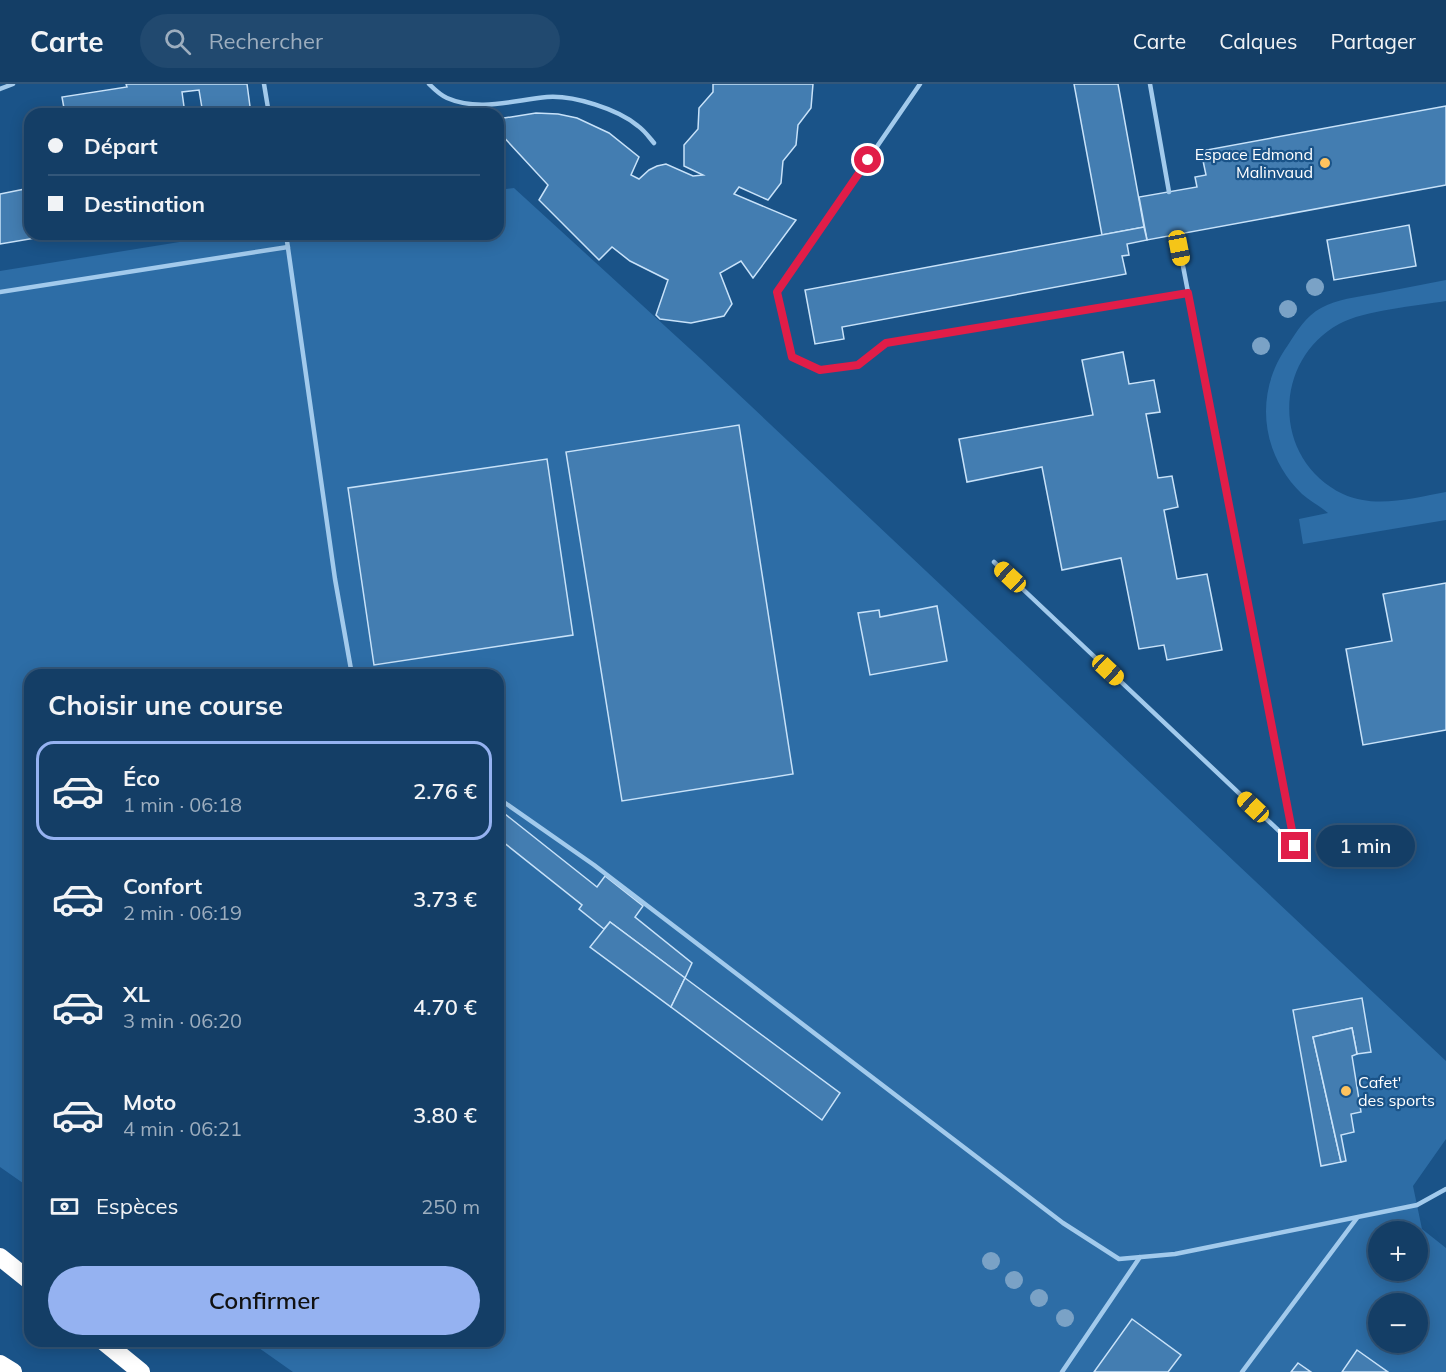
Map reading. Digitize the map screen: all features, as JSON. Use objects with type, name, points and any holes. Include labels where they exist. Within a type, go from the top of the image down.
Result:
[{"type":"highway","points":[[0,1257],[24,1276]]},
{"type":"highway","points":[[110,1347],[141,1372]]},
{"type":"highway","points":[[0,1364],[13,1372]]},
{"type":"lane","points":[[0,89],[13,84]]},
{"type":"lane","points":[[264,84],[268,108]]},
{"type":"lane","points":[[429,84],[446,98],[469,104],[491,105],[550,96],[579,100],[619,114],[638,126],[654,143]]},
{"type":"lane","points":[[920,84],[777,292],[792,357],[820,370],[858,365],[886,343],[1188,293]]},
{"type":"lane","points":[[1150,84],[1169,192]]},
{"type":"lane","points":[[994,562],[1295,846],[1177,235]]},
{"type":"lane","points":[[287,240],[335,579],[351,669]]},
{"type":"lane","points":[[0,292],[288,247]]},
{"type":"lane","points":[[504,802],[594,865],[1063,1223],[1119,1258],[1175,1254],[1417,1205],[1446,1189]]},
{"type":"lane","points":[[1242,1372],[1358,1217]]},
{"type":"lane","points":[[1062,1372],[1140,1257]]},
{"type":"shaded area","points":[[514,188],[701,359],[1446,1061],[1446,1139],[1413,1186],[1420,1221],[1368,1221],[1368,1281],[1428,1281],[1428,1234],[1446,1248],[1446,1372],[293,1372],[258,1347],[504,1347],[504,669],[24,669],[24,1184],[0,1167],[0,271],[192,240],[504,240],[504,189]]},
{"type":"shaded area","points":[[1446,280],[1446,301],[1362,315],[1339,324],[1317,341],[1301,361],[1292,385],[1289,410],[1293,435],[1303,458],[1320,478],[1343,494],[1368,501],[1394,501],[1446,492],[1446,520],[1303,544],[1299,519],[1328,513],[1302,494],[1288,478],[1277,460],[1270,441],[1266,422],[1266,402],[1277,363],[1302,324],[1316,311],[1327,305]]},
{"type":"building","points":[[126,84],[247,84],[250,108],[202,108],[199,90],[182,92],[184,108],[64,108],[62,97],[127,87]]},
{"type":"building","points":[[713,84],[813,84],[811,108],[798,125],[796,145],[783,161],[781,183],[768,200],[739,187],[734,194],[796,220],[753,278],[741,261],[720,273],[732,304],[724,316],[691,323],[660,319],[656,315],[668,280],[630,261],[612,247],[599,260],[539,200],[548,185],[504,137],[504,118],[536,113],[577,118],[609,133],[639,157],[631,175],[639,179],[649,170],[666,164],[693,176],[703,175],[684,166],[684,145],[698,129],[699,108],[713,92]]},
{"type":"building","points":[[1074,84],[1118,84],[1144,227],[1102,235]]},
{"type":"building","name":"Espace Edmond Malinvaud","points":[[1446,106],[1446,185],[1147,240],[1139,197],[1197,187],[1195,177],[1206,175],[1201,151]]},
{"type":"building","points":[[24,189],[24,240],[0,244],[0,194]]},
{"type":"building","points":[[1409,225],[1416,266],[1334,280],[1327,240]]},
{"type":"building","points":[[1144,227],[1147,240],[1127,244],[1129,255],[1122,256],[1126,274],[842,327],[844,339],[815,344],[805,290]]},
{"type":"building","points":[[1123,352],[1129,384],[1154,380],[1160,412],[1146,414],[1158,478],[1172,476],[1178,507],[1164,510],[1177,579],[1207,574],[1222,650],[1167,660],[1164,645],[1139,649],[1121,558],[1062,570],[1042,467],[967,482],[959,439],[1093,415],[1082,360]]},
{"type":"building","points":[[739,425],[793,774],[622,801],[566,452]]},
{"type":"building","points":[[547,459],[573,635],[374,665],[348,488]]},
{"type":"building","points":[[1446,583],[1446,730],[1363,745],[1346,649],[1392,641],[1383,594]]},
{"type":"building","points":[[937,606],[947,661],[870,675],[858,613],[879,610],[880,617]]},
{"type":"building","points":[[504,813],[597,887],[605,876],[643,906],[635,917],[692,963],[685,978],[610,922],[604,929],[579,909],[582,905],[504,843]]},
{"type":"building","points":[[610,922],[685,978],[671,1007],[590,947]]},
{"type":"building","points":[[685,978],[840,1093],[822,1120],[671,1007]]},
{"type":"building","points":[[1362,998],[1371,1052],[1357,1054],[1352,1028],[1313,1037],[1341,1162],[1321,1166],[1293,1010]]},
{"type":"building","points":[[1352,1028],[1357,1054],[1352,1056],[1361,1112],[1351,1114],[1354,1132],[1341,1135],[1346,1161],[1341,1162],[1313,1037]]},
{"type":"building","points":[[1132,1319],[1181,1355],[1168,1372],[1094,1372]]},
{"type":"building","points":[[1357,1350],[1388,1372],[1342,1372]]},
{"type":"building","points":[[1298,1363],[1311,1372],[1291,1372]]},
{"type":"place","name":"Espace Edmond Malinvaud","points":[[1325,163]]},
{"type":"place","name":"Cafet' des sports","points":[[1346,1091]]},
{"type":"route","points":[[868,160],[777,292],[792,357],[820,370],[858,365],[886,343],[1188,293],[1295,846]]}]
